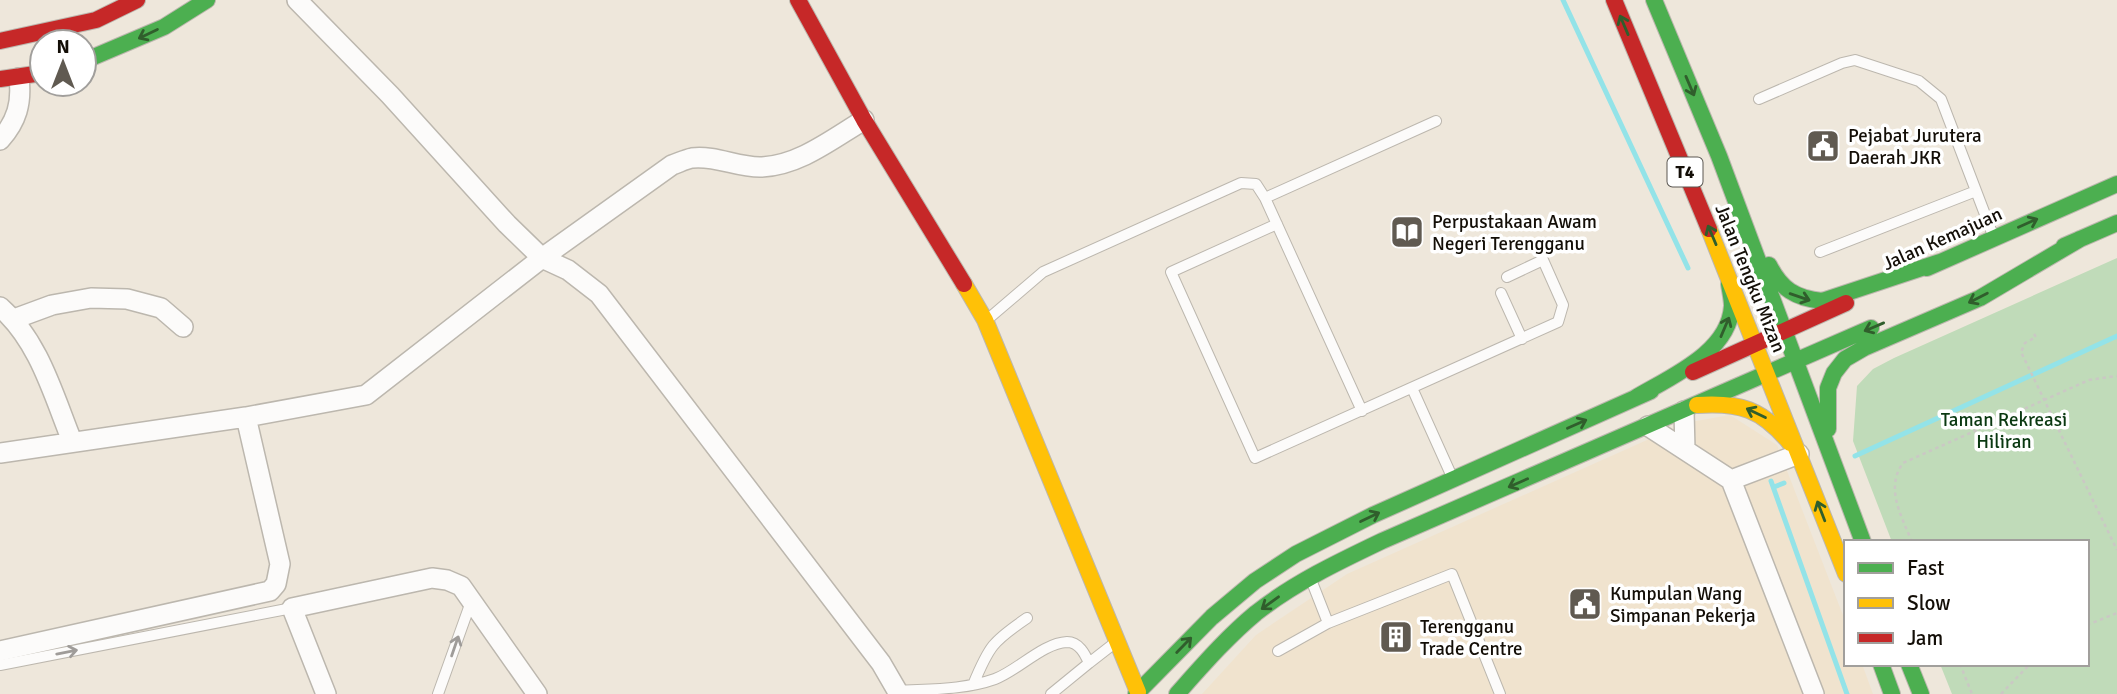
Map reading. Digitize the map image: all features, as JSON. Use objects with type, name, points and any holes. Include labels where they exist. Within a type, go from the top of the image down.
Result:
[{"type":"main road","points":[[0,41],[96,20],[137,0]]},
{"type":"main road","points":[[98,56],[161,27],[207,0]]},
{"type":"main road","points":[[798,0],[864,120],[985,320],[1137,693],[1212,617],[1255,581],[1296,554],[1373,515],[1635,398],[1709,352],[1719,340],[1732,308],[1727,273]]},
{"type":"main road","name":"Jalan Tengku Mizan","points":[[1614,0],[1727,273],[1844,569]]},
{"type":"main road","name":"Jalan Tengku Mizan","points":[[1655,0],[1719,156],[1862,540]]},
{"type":"main road","points":[[10,78],[28,75]]},
{"type":"main road","points":[[1719,156],[1777,281],[1789,294],[1804,300],[1822,301],[1943,261]]},
{"type":"main road","name":"Jalan Kemajuan","points":[[1635,398],[2117,184]]},
{"type":"main road","points":[[1177,694],[1228,638],[1267,605],[1310,577],[1382,541],[2117,223]]},
{"type":"main road","points":[[1831,457],[1827,426],[1828,388],[1834,373],[1845,359],[1864,348],[1980,298],[2080,239]]},
{"type":"main road","points":[[1690,408],[1735,404],[1757,412],[1776,424],[1799,454]]},
{"type":"main road","points":[[1882,666],[1892,694]]},
{"type":"main road","points":[[1910,666],[1921,694]]},
{"type":"street","points":[[297,0],[390,95],[507,224],[542,258],[568,270],[598,294],[874,653],[899,692]]},
{"type":"street","points":[[0,141],[13,126],[21,98],[10,78]]},
{"type":"street","points":[[0,453],[72,440],[246,417],[366,395],[542,258],[672,165],[691,158],[761,167],[786,164],[864,120]]},
{"type":"street","points":[[72,440],[36,352],[7,313],[91,298],[127,299],[161,308],[183,327]]},
{"type":"street","points":[[1685,450],[1690,408]]},
{"type":"street","points":[[0,650],[270,591],[276,584],[280,564],[246,417]]},
{"type":"street","points":[[1648,426],[1731,480],[1814,694]]},
{"type":"street","points":[[1731,480],[1799,454]]},
{"type":"street","points":[[326,694],[292,608],[432,578],[461,586],[472,598],[537,694]]},
{"type":"lane","points":[[1759,99],[1842,63],[1856,60],[1919,81],[1941,99],[1994,238]]},
{"type":"lane","points":[[1265,198],[1436,121]]},
{"type":"lane","points":[[985,320],[1042,272],[1241,183],[1256,184],[1265,198],[1362,411]]},
{"type":"lane","points":[[1820,252],[1976,191]]},
{"type":"lane","points":[[1277,224],[1171,272],[1255,458],[1558,322],[1563,305],[1543,260],[1507,277]]},
{"type":"lane","points":[[1501,293],[1521,339]]},
{"type":"lane","points":[[1412,388],[1453,479]]},
{"type":"lane","points":[[1278,651],[1328,624],[1452,574],[1500,694]]},
{"type":"lane","points":[[1310,577],[1328,624]]},
{"type":"lane","points":[[438,694],[472,598]]},
{"type":"lane","points":[[0,665],[292,608]]},
{"type":"lane","points":[[973,685],[990,647],[999,637],[1027,618]]},
{"type":"lane","points":[[1051,694],[1117,641]]},
{"type":"lane","points":[[899,692],[973,685],[996,679],[1046,650],[1066,642],[1075,644],[1084,652],[1089,663]]},
{"type":"path","points":[[2034,334],[2036,337],[2025,343],[2021,352],[2117,550]]},
{"type":"path","points":[[1911,540],[1894,490],[1896,473],[1903,463],[2089,380],[2117,376]]},
{"type":"path","points":[[2089,624],[2117,612]]},
{"type":"path","points":[[1961,666],[1972,694]]},
{"type":"path","points":[[2001,694],[2028,666]]},
{"type":"shaded area","points":[[1730,415],[1777,445],[1844,618],[1844,666],[1863,666],[1873,694],[1202,694],[1256,635],[1347,574],[1685,423]]},
{"type":"green space","name":"Taman Rekreasi Hiliran","points":[[2117,258],[2117,694],[1952,694],[1941,666],[2089,666],[2089,540],[1891,540],[1853,441],[1857,386],[1873,369]]},
{"type":"waterway","points":[[1563,0],[1688,268]]},
{"type":"waterway","points":[[1855,456],[2117,336]]},
{"type":"waterway","points":[[1771,481],[1847,694]]},
{"type":"waterway","points":[[1774,487],[1784,483]]},
{"type":"traffic: fast","points":[[98,55],[164,27],[207,0]]},
{"type":"traffic: fast","points":[[1654,0],[1719,156],[1862,540]]},
{"type":"traffic: fast","points":[[1927,268],[2117,184]]},
{"type":"traffic: fast","points":[[2064,246],[2117,223]]},
{"type":"traffic: fast","points":[[1828,429],[1828,388],[1834,373],[1845,359],[1864,348],[1980,298],[2080,239]]},
{"type":"traffic: fast","points":[[1769,265],[1790,291],[1822,301],[1943,261]]},
{"type":"traffic: fast","points":[[1635,398],[1695,362],[1720,337],[1728,323],[1732,306],[1729,284]]},
{"type":"traffic: fast","points":[[1177,694],[1256,613],[1333,565],[1382,541],[1871,328]]},
{"type":"traffic: fast","points":[[1136,694],[1212,617],[1255,581],[1296,554],[1373,515],[1651,391]]},
{"type":"traffic: fast","points":[[1882,666],[1892,694]]},
{"type":"traffic: fast","points":[[1910,666],[1921,694]]},
{"type":"traffic: slow","points":[[1709,229],[1844,569]]},
{"type":"traffic: slow","points":[[964,284],[985,320],[1138,692]]},
{"type":"traffic: slow","points":[[1697,405],[1726,405],[1749,410],[1770,422],[1790,443]]},
{"type":"traffic: jam","points":[[0,41],[96,20],[137,0]]},
{"type":"traffic: jam","points":[[798,0],[864,120],[964,284]]},
{"type":"traffic: jam","points":[[1614,0],[1709,229]]},
{"type":"traffic: jam","points":[[0,79],[28,75]]},
{"type":"traffic: jam","points":[[1693,372],[1846,303]]},
{"type":"place","name":"Pejabat Jurutera Daerah JKR","points":[[1823,146]]},
{"type":"place","name":"Perpustakaan Awam Negeri Terengganu","points":[[1407,232]]},
{"type":"place","name":"Kumpulan Wang Simpanan Pekerja","points":[[1585,604]]},
{"type":"place","name":"Terengganu Trade Centre","points":[[1396,637]]}]
